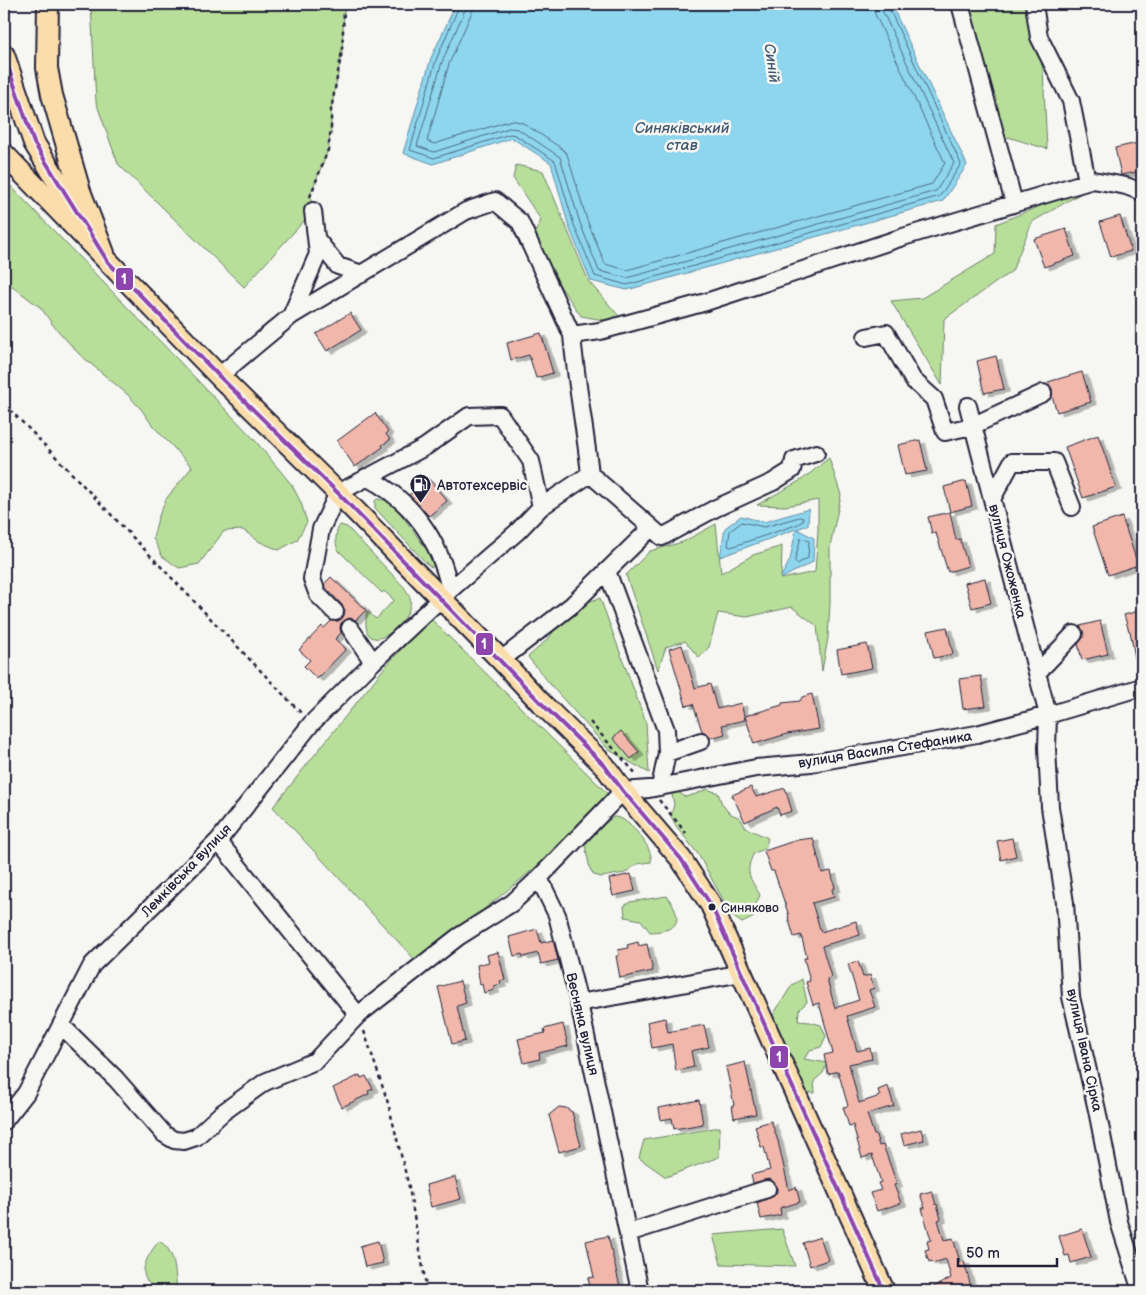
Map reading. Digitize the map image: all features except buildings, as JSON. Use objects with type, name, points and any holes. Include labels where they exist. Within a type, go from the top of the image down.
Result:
[{"type":"main road","points":[[48,4],[47,68],[52,94],[80,191],[108,262]]},
{"type":"main road","points":[[4,55],[34,143],[108,262]]},
{"type":"main road","points":[[4,154],[219,376],[338,493],[445,594],[501,660],[604,766],[623,792],[680,859],[711,905],[884,1291]]},
{"type":"street","points":[[960,4],[1014,203]]},
{"type":"street","points":[[1034,4],[1039,37],[1071,101],[1087,181]]},
{"type":"street","points":[[572,336],[600,331],[706,302],[903,237],[1087,181],[1093,180],[1118,184],[1142,192]]},
{"type":"street","points":[[219,376],[291,316],[466,211],[495,201],[520,222],[572,336],[576,381],[585,429],[590,474],[662,537],[716,508],[773,482],[792,470],[794,460],[816,453]]},
{"type":"street","points":[[291,316],[318,254],[318,241],[313,211]]},
{"type":"street","points":[[318,241],[338,266],[362,274]]},
{"type":"street","points":[[866,337],[886,333],[913,380],[934,399],[945,432],[972,426],[1043,393]]},
{"type":"street","name":"вулиця Ожоженка","points":[[968,406],[1048,715]]},
{"type":"street","points":[[335,612],[318,595],[312,579],[321,529],[338,493],[425,447],[469,416],[500,415],[531,461],[541,507]]},
{"type":"street","points":[[992,499],[1012,462],[1054,462],[1072,507]]},
{"type":"street","name":"Лемківська вулиця","points":[[4,1121],[26,1094],[92,965],[218,841],[311,724],[373,662],[445,594],[518,532],[541,507],[590,474]]},
{"type":"street","points":[[366,477],[383,486],[399,498],[425,527],[439,552],[447,574],[445,594]]},
{"type":"street","points":[[501,660],[572,605],[651,528]]},
{"type":"street","points":[[607,571],[666,730],[668,753],[660,787]]},
{"type":"street","points":[[350,628],[373,662]]},
{"type":"street","points":[[1037,673],[1074,634]]},
{"type":"street","name":"вулиця Василя Стефаника","points":[[623,792],[660,787],[756,768],[811,762],[977,734],[1142,687]]},
{"type":"street","name":"вулиця Івана Сірка","points":[[1048,715],[1047,748],[1050,807],[1065,903],[1071,998],[1097,1110],[1119,1222],[1141,1291]]},
{"type":"street","points":[[668,753],[701,741]]},
{"type":"street","points":[[62,1026],[116,1079],[164,1134],[174,1140],[184,1141],[196,1137],[222,1113],[265,1082],[314,1061],[358,1015],[458,937],[512,903],[623,792]]},
{"type":"street","points":[[218,841],[358,1015]]},
{"type":"street","name":"Весняна вулиця","points":[[539,878],[557,916],[579,1003],[640,1291]]},
{"type":"street","points":[[579,1003],[742,973]]},
{"type":"street","points":[[628,1233],[766,1189]]},
{"type":"path","points":[[313,211],[310,195],[328,150],[331,110],[342,51],[344,10],[350,4]]},
{"type":"path","points":[[4,404],[311,724]]},
{"type":"path","points":[[358,1015],[391,1112],[409,1187],[427,1291]]},
{"type":"green space","points":[[91,4],[350,4],[344,10],[342,51],[331,110],[328,150],[310,195],[313,211],[244,287],[118,164],[96,102]]},
{"type":"green space","points":[[960,4],[1027,4],[1043,70],[1047,149],[1008,137],[999,149]]},
{"type":"green space","points":[[516,165],[543,171],[589,282],[626,324],[581,316],[530,243],[541,220],[513,178]]},
{"type":"green space","points":[[4,179],[253,438],[292,485],[301,503],[307,522],[297,540],[279,550],[260,542],[243,530],[224,531],[199,564],[179,568],[162,556],[153,538],[158,518],[166,499],[192,467],[153,426],[127,394],[79,354],[53,325],[41,308],[4,280]]},
{"type":"green space","points":[[1102,181],[1032,222],[1012,271],[944,319],[942,385],[891,301],[922,298],[995,254],[996,224]]},
{"type":"green space","points":[[829,458],[841,495],[830,546],[828,638],[822,671],[817,626],[792,607],[747,617],[718,613],[709,647],[699,658],[685,641],[666,647],[658,670],[626,575],[650,551],[683,542],[716,524],[721,573],[753,555],[782,546],[781,579],[815,572],[818,500],[786,506],[757,505],[803,479]]},
{"type":"green space","points":[[377,499],[386,500],[395,506],[435,561],[434,567],[426,563],[375,508],[375,501]]},
{"type":"green space","points":[[340,525],[347,527],[404,587],[409,595],[409,608],[404,618],[387,635],[378,638],[370,636],[366,628],[367,611],[376,619],[394,600],[384,591],[382,593],[338,550],[336,537]]},
{"type":"green space","points":[[600,598],[646,723],[649,773],[609,750],[528,657],[550,637],[566,609]]},
{"type":"green space","points":[[430,618],[613,799],[563,845],[418,963],[273,807],[385,667]]},
{"type":"green space","points":[[670,786],[685,797],[707,789],[718,793],[722,804],[729,813],[740,818],[746,828],[768,838],[765,849],[754,853],[749,865],[751,879],[760,895],[755,906],[754,917],[742,923],[732,916],[698,854],[676,826],[671,816],[674,804]]},
{"type":"green space","points":[[614,817],[627,822],[637,832],[646,844],[651,862],[637,864],[625,873],[601,877],[594,875],[590,869],[585,845],[603,825]]},
{"type":"green space","points":[[667,896],[677,917],[673,926],[668,929],[650,932],[641,920],[625,917],[624,906],[630,902]]},
{"type":"green space","points":[[802,979],[807,1002],[799,1010],[798,1021],[821,1025],[826,1036],[821,1047],[810,1050],[804,1059],[827,1063],[823,1073],[814,1081],[815,1093],[801,1092],[773,1027],[773,1015],[792,985]]},
{"type":"green space","points":[[720,1127],[719,1157],[666,1177],[639,1158],[644,1140]]},
{"type":"green space","points":[[782,1229],[795,1266],[721,1264],[713,1235]]},
{"type":"green space","points":[[159,1241],[165,1245],[172,1256],[177,1291],[156,1291],[145,1277],[146,1261]]},
{"type":"water","name":"Синяківський став","points":[[456,4],[891,4],[967,165],[943,201],[627,290],[591,281],[569,227],[551,163],[512,138],[433,164],[403,153],[431,58]]},
{"type":"water","points":[[809,509],[808,525],[797,529],[814,538],[813,562],[780,579],[790,560],[796,529],[720,557],[725,528],[741,516],[764,522]]},
{"type":"transit line","name":"1","points":[[4,55],[34,143],[108,262],[219,376],[338,493],[541,703],[604,765],[623,791],[681,859],[711,905],[884,1291]]},
{"type":"place","name":"Автотехсервіс","points":[[421,504]]},
{"type":"place","name":"Синяково","points":[[712,907]]},
{"type":"water label","name":"Синій","points":[[772,63]]}]
